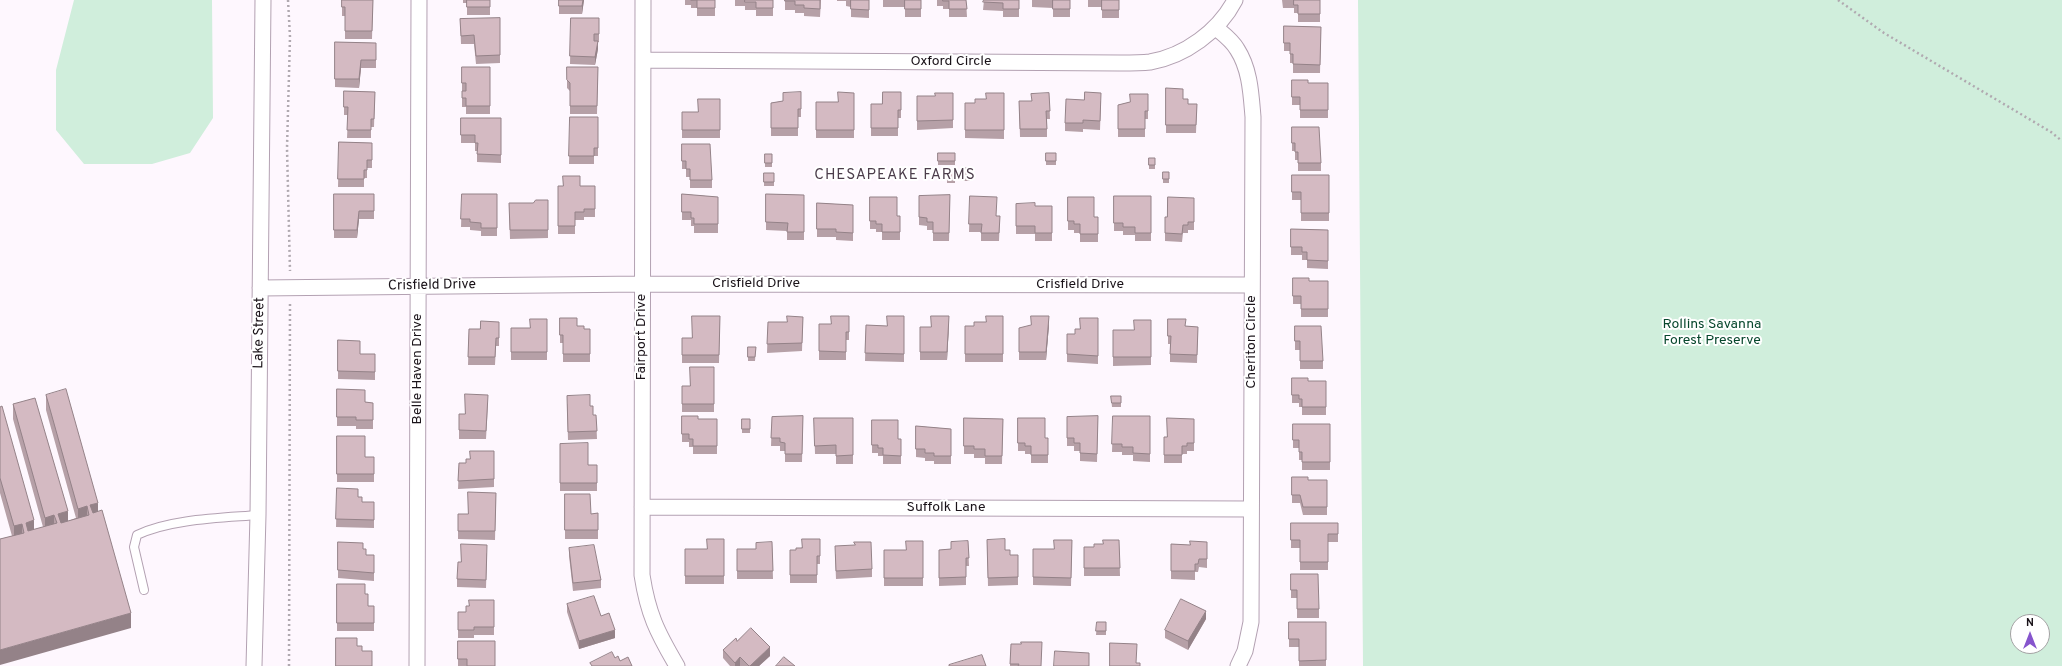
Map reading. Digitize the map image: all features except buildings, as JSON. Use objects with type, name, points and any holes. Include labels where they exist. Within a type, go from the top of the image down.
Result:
[{"type":"street","name":"Lake Street","points":[[254,666],[258,515],[263,0]]},
{"type":"street","name":"Belle Haven Drive","points":[[418,666],[419,0]]},
{"type":"street","name":"Fairport Drive","points":[[643,0],[642,575],[646,602],[657,632],[677,666]]},
{"type":"street","name":"Oxford Circle","points":[[643,60],[1120,64],[1150,62],[1174,55],[1193,45],[1215,27],[1231,8],[1235,0]]},
{"type":"street","name":"Cheriton Circle","points":[[1215,27],[1236,48],[1247,70],[1251,90],[1253,117],[1251,509],[1252,622],[1245,651],[1238,666]]},
{"type":"street","name":"Crisfield Drive","points":[[260,288],[642,284],[1252,285]]},
{"type":"street","name":"Suffolk Lane","points":[[642,507],[1251,509]]},
{"type":"lane","points":[[144,590],[134,547],[137,535],[145,531],[175,524],[258,515]]},
{"type":"path","points":[[288,0],[290,37],[287,148],[290,288],[289,666]]},
{"type":"path","points":[[1838,0],[1884,33],[2051,132],[2062,141]]},
{"type":"green space","points":[[74,0],[212,0],[213,118],[190,153],[152,164],[84,164],[56,130],[56,70]]},
{"type":"green space","name":"Rollins Savanna Forest Preserve","points":[[1358,0],[2062,0],[2062,666],[1363,666]]},
{"type":"district","name":"CHESAPEAKE FARMS","points":[[895,176]]}]
